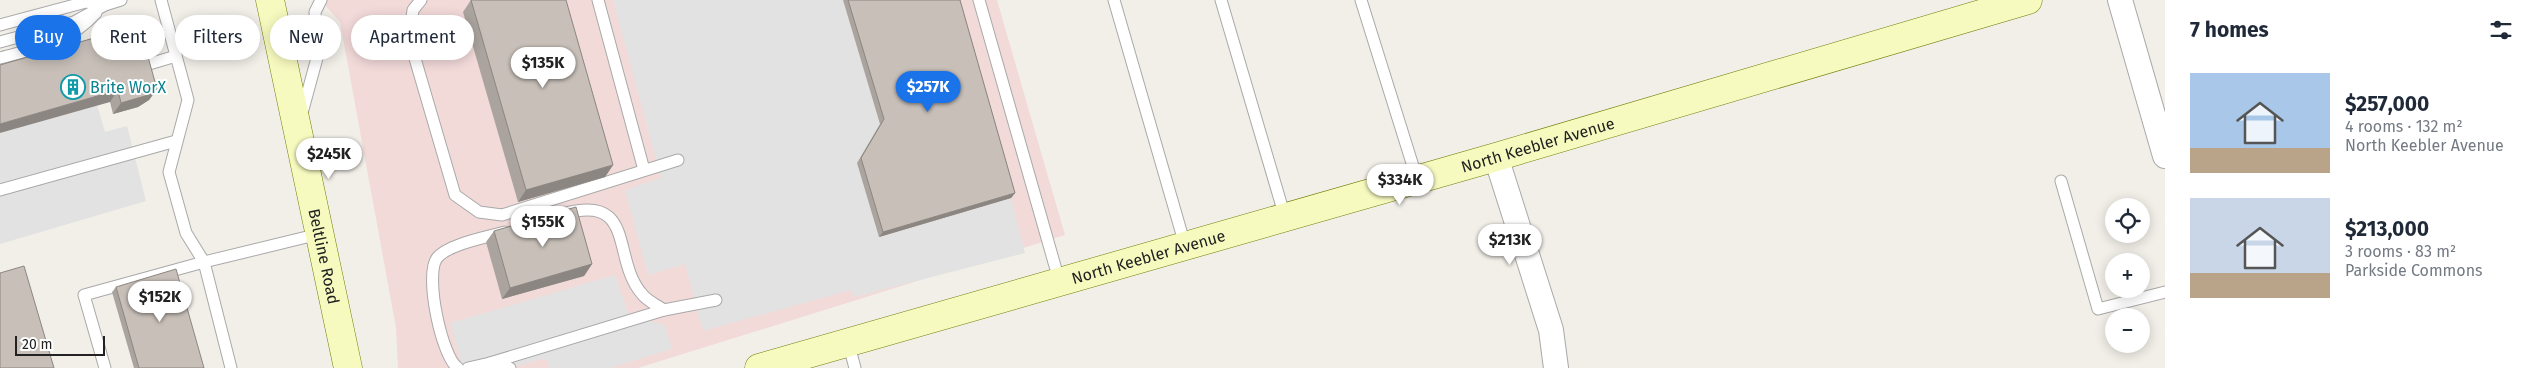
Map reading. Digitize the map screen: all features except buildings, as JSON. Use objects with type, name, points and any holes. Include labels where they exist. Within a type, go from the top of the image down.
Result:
[{"type":"street","name":"Beltline Road","points":[[270,0],[348,368]]},
{"type":"street","name":"North Keebler Avenue","points":[[758,368],[1059,280],[1496,157],[2028,0]]},
{"type":"street","points":[[2120,0],[2165,156]]},
{"type":"street","points":[[1496,157],[1551,330],[1556,368]]},
{"type":"lane","points":[[0,42],[74,22],[105,5],[121,0]]},
{"type":"lane","points":[[160,0],[175,52]]},
{"type":"lane","points":[[297,130],[316,58],[315,12],[321,0]]},
{"type":"lane","points":[[421,0],[413,10],[409,38],[455,195],[479,212],[502,215],[678,160]]},
{"type":"lane","points":[[598,0],[644,170]]},
{"type":"lane","points":[[979,0],[1059,280]]},
{"type":"lane","points":[[1114,0],[1185,245]]},
{"type":"lane","points":[[1221,0],[1285,217]]},
{"type":"lane","points":[[1361,0],[1417,179]]},
{"type":"lane","points":[[0,25],[86,2],[105,5]]},
{"type":"lane","points":[[0,58],[60,41],[84,26],[105,5]]},
{"type":"lane","points":[[139,67],[175,56]]},
{"type":"lane","points":[[177,60],[188,100],[169,172],[186,233],[204,262],[231,368]]},
{"type":"lane","points":[[0,190],[176,141]]},
{"type":"lane","points":[[2061,181],[2098,309],[2165,292]]},
{"type":"lane","points":[[551,218],[592,208],[604,212],[615,226],[632,276],[642,294],[664,310]]},
{"type":"lane","points":[[458,368],[452,364],[433,300],[431,279],[436,258],[445,251],[515,229]]},
{"type":"lane","points":[[105,368],[84,295],[204,262],[319,234]]},
{"type":"lane","points":[[468,368],[664,310],[716,300]]},
{"type":"lane","points":[[848,342],[855,368]]},
{"type":"lane","points":[[490,363],[510,368]]},
{"type":"shaded area","points":[[324,0],[997,0],[1065,235],[638,368],[398,368],[396,328],[341,27],[341,15],[334,15],[325,5]]},
{"type":"shaded area","points":[[613,0],[843,0],[880,124],[879,237],[1011,198],[1025,253],[854,297],[851,290],[703,331],[685,264],[648,275],[625,190],[661,178]]},
{"type":"shaded area","points":[[97,105],[105,132],[127,126],[146,201],[0,244],[0,133]]},
{"type":"shaded area","points":[[615,275],[629,316],[665,325],[672,349],[610,368],[549,368],[547,360],[541,359],[511,368],[463,368],[450,323]]},
{"type":"place","name":"Brite WorX","points":[[73,87]]}]
